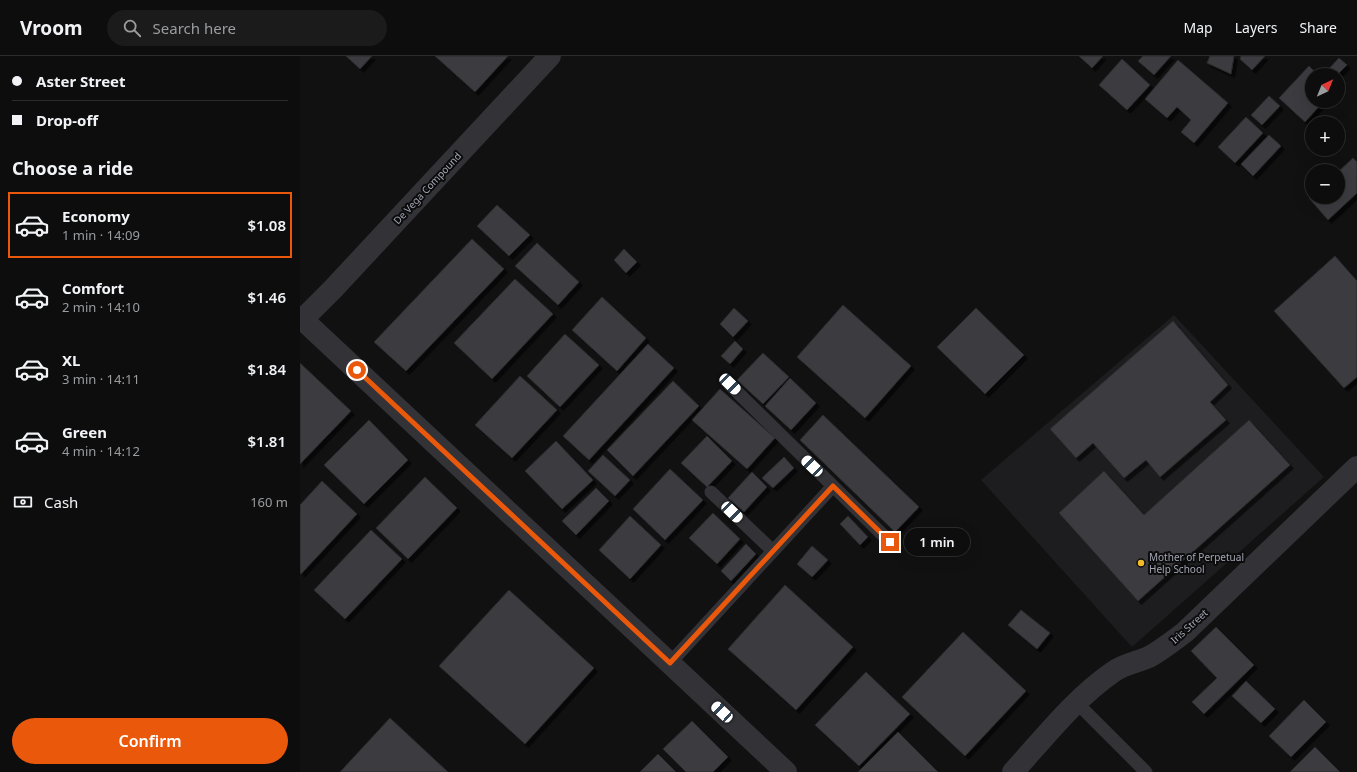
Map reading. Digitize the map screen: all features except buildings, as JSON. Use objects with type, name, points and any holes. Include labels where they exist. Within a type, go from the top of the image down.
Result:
[{"type":"street","name":"De Vega Compound","points":[[301,318],[333,289],[550,56]]},
{"type":"street","points":[[301,318],[786,772]]},
{"type":"street","name":"Iris Street","points":[[1013,772],[1076,702],[1114,670],[1132,662],[1149,657],[1184,632],[1357,467]]},
{"type":"lane","points":[[730,384],[890,542]]},
{"type":"lane","points":[[670,663],[833,486]]},
{"type":"lane","points":[[711,492],[773,551]]},
{"type":"lane","points":[[1076,702],[1146,772]]},
{"type":"shaded area","name":"Mother of Perpetual Help School","points":[[1174,315],[1324,477],[1132,647],[981,480]]},
{"type":"place","name":"Mother of Perpetual Help School","points":[[1141,563]]},
{"type":"route","points":[[357,370],[670,663],[833,486],[890,542]]}]
